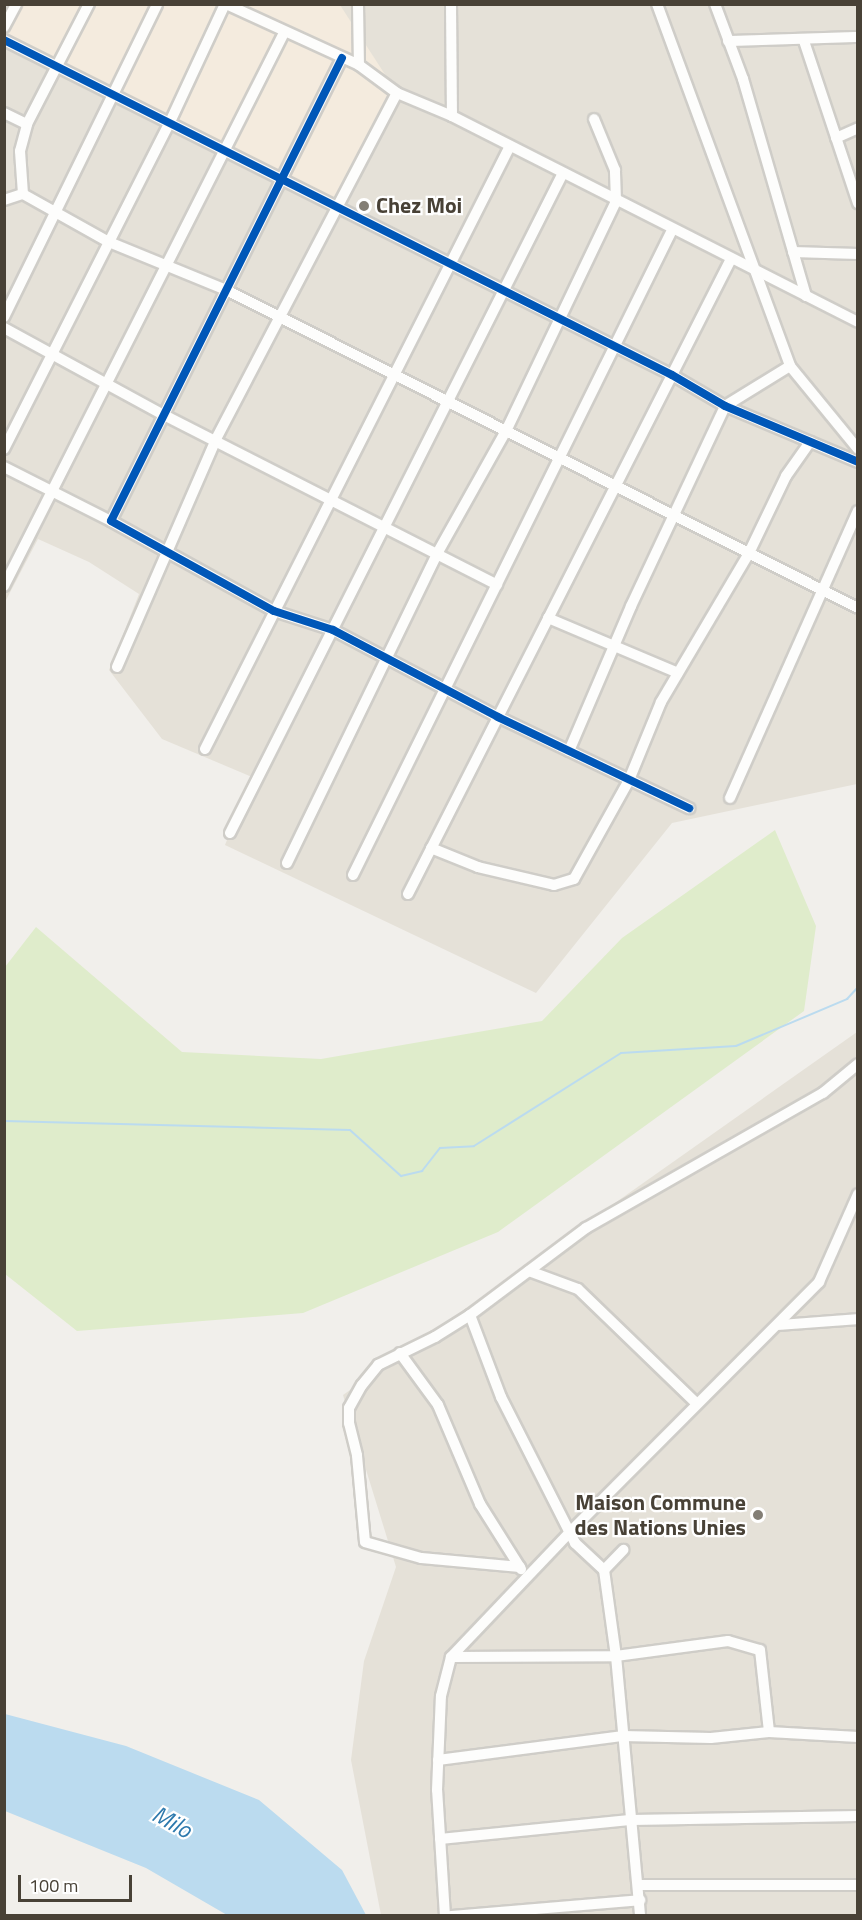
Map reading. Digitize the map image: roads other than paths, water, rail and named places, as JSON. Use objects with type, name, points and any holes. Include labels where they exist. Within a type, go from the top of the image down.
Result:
[{"type":"street","points":[[4,27],[16,4]]},
{"type":"street","points":[[23,195],[20,151],[27,124],[89,4]]},
{"type":"street","points":[[4,317],[157,4]]},
{"type":"street","points":[[4,449],[170,122],[225,4],[284,33],[359,65],[397,93],[452,116],[562,175],[731,259],[755,268],[858,322]]},
{"type":"street","points":[[358,4],[359,65]]},
{"type":"street","points":[[451,4],[452,116]]},
{"type":"street","points":[[657,4],[790,366],[858,449]]},
{"type":"street","points":[[715,4],[806,296]]},
{"type":"street","points":[[4,586],[54,493],[167,267],[223,148],[284,33]]},
{"type":"street","points":[[728,41],[804,41],[858,37]]},
{"type":"street","points":[[4,40],[283,177],[559,321],[672,375],[725,406],[858,462]]},
{"type":"street","points":[[804,41],[858,203]]},
{"type":"street","points":[[111,521],[162,414],[342,58]]},
{"type":"street","points":[[117,667],[216,439],[397,93]]},
{"type":"street","points":[[4,113],[27,124]]},
{"type":"street","points":[[287,863],[438,552],[506,431],[616,201],[615,170],[594,119]]},
{"type":"street","points":[[836,138],[858,128]]},
{"type":"street","points":[[205,749],[509,148]]},
{"type":"street","points":[[230,833],[562,175]]},
{"type":"street","points":[[4,200],[23,195],[55,215],[109,242],[226,290],[858,608]]},
{"type":"street","points":[[353,875],[672,230]]},
{"type":"street","points":[[793,252],[858,254]]},
{"type":"street","points":[[408,894],[731,259]]},
{"type":"street","points":[[4,328],[162,414],[438,552],[497,585]]},
{"type":"street","points":[[569,751],[725,406],[790,366]]},
{"type":"street","points":[[431,848],[478,867],[554,885],[574,879],[629,780],[661,702],[749,553],[786,476],[810,442]]},
{"type":"street","points":[[4,467],[111,521],[274,611],[333,630],[498,717],[689,808]]},
{"type":"street","points":[[730,798],[858,511]]},
{"type":"street","points":[[548,618],[678,673]]},
{"type":"street","points":[[520,1567],[421,1558],[365,1542],[349,1408],[378,1365],[470,1315],[614,1211],[823,1093],[858,1064]]},
{"type":"street","points":[[445,1916],[438,1760],[441,1696],[451,1658],[570,1532],[779,1325],[819,1282],[858,1194]]},
{"type":"street","points":[[529,1271],[578,1289],[697,1404]]},
{"type":"street","points":[[470,1315],[501,1397],[575,1543],[604,1570],[616,1656],[640,1916]]},
{"type":"street","points":[[779,1325],[858,1319]]},
{"type":"street","points":[[400,1353],[438,1405],[480,1504],[527,1576]]},
{"type":"street","points":[[604,1570],[623,1550]]},
{"type":"street","points":[[451,1658],[616,1656],[728,1641],[760,1650],[769,1732]]},
{"type":"street","points":[[438,1760],[623,1736],[711,1738],[769,1732],[858,1737]]},
{"type":"street","points":[[440,1839],[632,1820],[858,1816]]},
{"type":"street","points":[[638,1885],[858,1885]]},
{"type":"street","points":[[451,1916],[640,1900]]},
{"type":"water","name":"Milo","points":[[5,1714],[126,1746],[259,1800],[342,1870],[366,1915],[227,1915],[146,1868],[5,1811]]},
{"type":"waterway","points":[[4,1121],[350,1130],[401,1176],[422,1171],[440,1148],[474,1146],[621,1053],[736,1046],[847,999],[858,987]]},
{"type":"place","name":"Chez Moi","points":[[364,206]]},
{"type":"place","name":"Maison Commune des Nations Unies","points":[[758,1515]]}]
